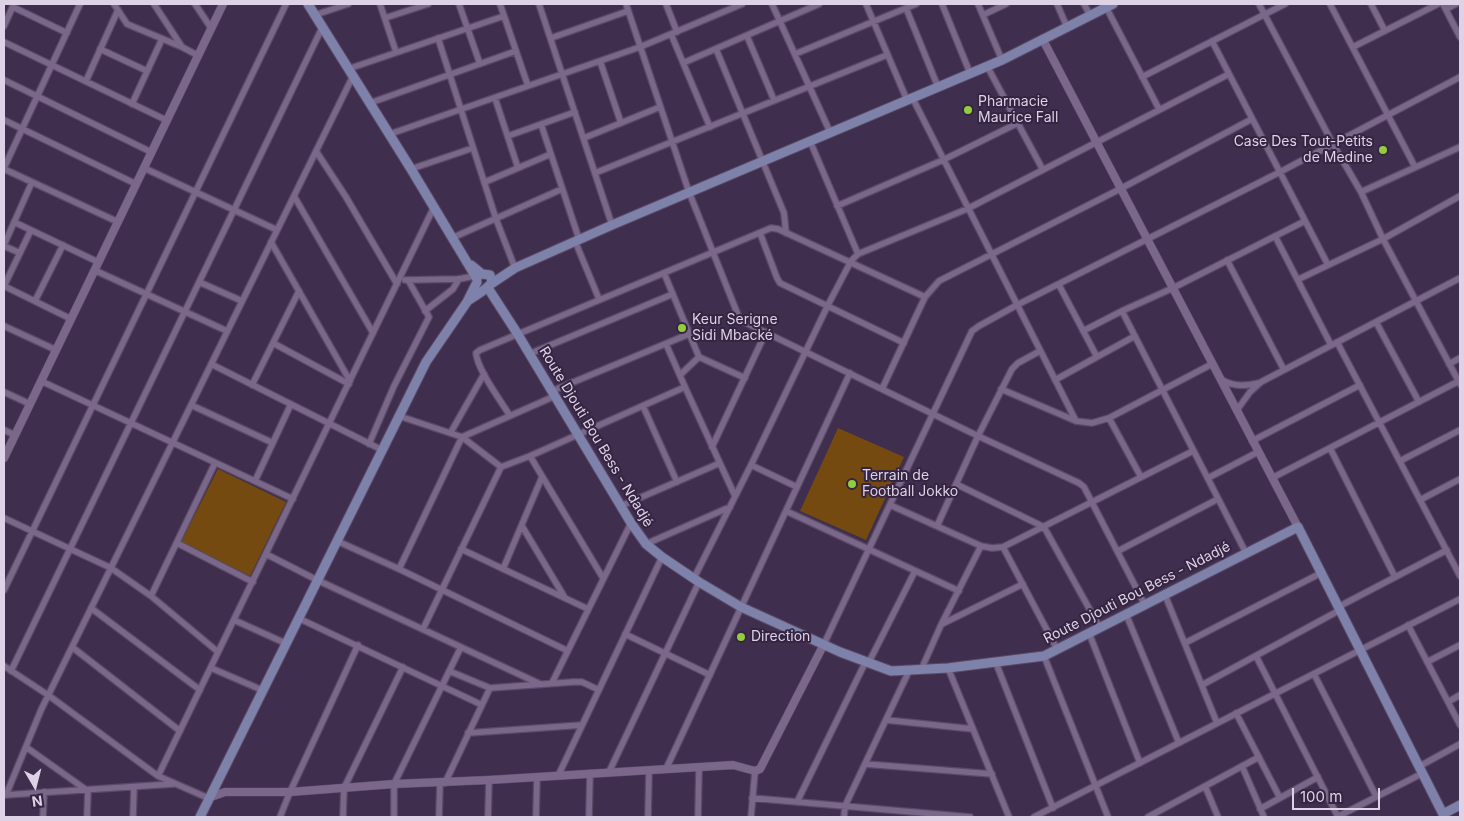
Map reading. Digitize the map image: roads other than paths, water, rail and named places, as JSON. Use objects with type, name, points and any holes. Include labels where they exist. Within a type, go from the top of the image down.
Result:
[{"type":"main road","name":"Route Djouti Bou Bess - Ndadjé","points":[[308,4],[390,134],[452,238],[517,333],[631,523],[646,544],[696,580],[741,607],[867,663],[891,671],[921,671],[996,663],[1044,656],[1298,527]]},
{"type":"main road","points":[[200,817],[426,362],[483,281],[810,140],[1002,60],[1109,5]]},
{"type":"main road","points":[[1298,527],[1421,770],[1440,815],[1460,805]]},
{"type":"street","points":[[80,4],[4,168],[118,222]]},
{"type":"street","points":[[114,4],[127,24],[197,55]]},
{"type":"street","points":[[154,4],[182,47]]},
{"type":"street","points":[[195,4],[211,28]]},
{"type":"street","points":[[4,458],[223,4]]},
{"type":"street","points":[[4,590],[286,4]]},
{"type":"street","points":[[315,15],[348,4]]},
{"type":"street","points":[[380,4],[396,52]]},
{"type":"street","points":[[385,18],[419,5],[428,4]]},
{"type":"street","points":[[459,4],[480,64]]},
{"type":"street","points":[[500,4],[528,86]]},
{"type":"street","points":[[539,4],[612,225]]},
{"type":"street","points":[[626,4],[689,192],[740,320],[1079,483],[1084,487],[1145,604]]},
{"type":"street","points":[[666,4],[677,32]]},
{"type":"street","points":[[390,134],[640,47],[741,4]]},
{"type":"street","points":[[772,4],[830,132]]},
{"type":"street","points":[[866,4],[887,55],[909,99],[943,160],[1076,421]]},
{"type":"street","points":[[795,54],[916,4]]},
{"type":"street","points":[[942,4],[970,73]]},
{"type":"street","points":[[978,4],[1002,60]]},
{"type":"street","points":[[983,15],[1006,4]]},
{"type":"street","points":[[1057,4],[1067,27]]},
{"type":"street","points":[[1084,4],[1090,15]]},
{"type":"street","points":[[1259,4],[1333,144],[1361,192],[1383,239],[1460,383],[1418,402],[1272,478]]},
{"type":"street","points":[[1142,77],[1285,4]]},
{"type":"street","points":[[1330,4],[1415,168]]},
{"type":"street","points":[[1371,4],[1385,31]]},
{"type":"street","points":[[1353,47],[1438,4]]},
{"type":"street","points":[[1456,4],[1444,6],[1460,36]]},
{"type":"street","points":[[683,63],[815,5]]},
{"type":"street","points":[[1109,5],[1159,109]]},
{"type":"street","points":[[4,26],[13,6],[67,32]]},
{"type":"street","points":[[906,8],[938,87]]},
{"type":"street","points":[[86,81],[118,10]]},
{"type":"street","points":[[551,38],[628,12]]},
{"type":"street","points":[[175,784],[5,795],[48,695],[316,151],[350,73],[396,52],[504,16]]},
{"type":"street","points":[[11,671],[322,28]]},
{"type":"street","points":[[671,34],[710,127]]},
{"type":"street","points":[[747,36],[774,100]]},
{"type":"street","points":[[438,38],[496,219],[510,270]]},
{"type":"street","points":[[132,104],[162,39]]},
{"type":"street","points":[[1043,40],[1298,527]]},
{"type":"street","points":[[1212,41],[1328,265]]},
{"type":"street","points":[[4,42],[166,120]]},
{"type":"street","points":[[100,49],[147,71]]},
{"type":"street","points":[[716,49],[785,218],[786,233]]},
{"type":"street","points":[[370,103],[516,51]]},
{"type":"street","points":[[596,174],[887,55]]},
{"type":"street","points":[[600,61],[621,123]]},
{"type":"street","points":[[987,66],[1043,170]]},
{"type":"street","points":[[609,772],[665,653],[730,507],[851,261],[858,254],[967,209],[1229,74]]},
{"type":"street","points":[[4,80],[151,152]]},
{"type":"street","points":[[4,666],[48,695],[158,776],[208,798],[225,792],[290,792],[394,784],[443,783],[733,765],[755,771],[760,769],[824,644],[972,331],[1017,305],[1280,172],[1388,114],[1459,80]]},
{"type":"street","points":[[495,98],[518,168]]},
{"type":"street","points":[[584,138],[660,107]]},
{"type":"street","points":[[508,136],[575,112]]},
{"type":"street","points":[[882,389],[925,296],[939,281],[1252,119]]},
{"type":"street","points":[[4,120],[136,184]]},
{"type":"street","points":[[838,206],[943,160],[1018,123]]},
{"type":"street","points":[[541,124],[577,240],[599,299]]},
{"type":"street","points":[[810,140],[858,254]]},
{"type":"street","points":[[1361,192],[1460,147]]},
{"type":"street","points":[[411,169],[473,148]]},
{"type":"street","points":[[316,151],[398,282]]},
{"type":"street","points":[[484,182],[551,154]]},
{"type":"street","points":[[144,168],[277,230]]},
{"type":"street","points":[[20,253],[4,245],[32,182]]},
{"type":"street","points":[[452,238],[562,189]]},
{"type":"street","points":[[294,196],[373,333]]},
{"type":"street","points":[[1299,279],[1383,239],[1460,196]]},
{"type":"street","points":[[158,776],[434,207]]},
{"type":"street","points":[[1083,331],[1305,221]]},
{"type":"street","points":[[14,222],[98,262]]},
{"type":"street","points":[[510,416],[484,374],[476,353],[517,333],[775,228],[925,296]]},
{"type":"street","points":[[31,230],[4,286],[71,319]]},
{"type":"street","points":[[760,233],[776,278],[780,283],[904,343]]},
{"type":"street","points":[[1275,236],[1334,344],[1360,385],[1460,576]]},
{"type":"street","points":[[271,242],[350,382]]},
{"type":"street","points":[[35,301],[63,245]]},
{"type":"street","points":[[1227,260],[1284,370]]},
{"type":"street","points":[[94,270],[227,331]]},
{"type":"street","points":[[664,273],[699,357],[745,378]]},
{"type":"street","points":[[1221,380],[1236,386],[1261,382],[1460,278]]},
{"type":"street","points":[[398,282],[408,280],[460,279],[483,281]]},
{"type":"street","points":[[425,311],[452,289],[460,279]]},
{"type":"street","points":[[369,444],[394,386],[429,317],[408,280]]},
{"type":"street","points":[[199,282],[242,301]]},
{"type":"street","points":[[1059,285],[1097,357]]},
{"type":"street","points":[[252,385],[299,291]]},
{"type":"street","points":[[530,354],[673,294]]},
{"type":"street","points":[[1122,311],[1246,553]]},
{"type":"street","points":[[1376,322],[1418,402]]},
{"type":"street","points":[[4,326],[56,350]]},
{"type":"street","points":[[712,447],[766,332]]},
{"type":"street","points":[[399,568],[462,437],[510,416],[553,394],[689,334]]},
{"type":"street","points":[[1055,380],[1135,336]]},
{"type":"street","points":[[273,343],[350,382]]},
{"type":"street","points":[[666,344],[684,387],[736,496]]},
{"type":"street","points":[[937,526],[978,436],[1014,366],[1040,351]]},
{"type":"street","points":[[680,375],[699,357]]},
{"type":"street","points":[[1449,364],[1460,358]]},
{"type":"street","points":[[211,364],[382,450]]},
{"type":"street","points":[[1001,389],[1076,421],[1092,423],[1109,418],[1212,364]]},
{"type":"street","points":[[666,769],[850,373]]},
{"type":"street","points":[[451,432],[484,374]]},
{"type":"street","points":[[41,381],[293,499]]},
{"type":"street","points":[[1237,410],[1250,392],[1261,382]]},
{"type":"street","points":[[1252,441],[1360,385]]},
{"type":"street","points":[[423,629],[501,467],[530,456],[684,387]]},
{"type":"street","points":[[4,392],[30,404]]},
{"type":"street","points":[[255,481],[291,404]]},
{"type":"street","points":[[191,405],[273,443]]},
{"type":"street","points":[[643,406],[677,482]]},
{"type":"street","points":[[399,416],[462,437],[501,467]]},
{"type":"street","points":[[1109,418],[1141,477]]},
{"type":"street","points":[[4,430],[15,435]]},
{"type":"street","points":[[1400,461],[1460,430]]},
{"type":"street","points":[[1330,448],[1395,577]]},
{"type":"street","points":[[890,505],[981,546],[1003,547],[1193,451]]},
{"type":"street","points":[[1208,478],[1258,452]]},
{"type":"street","points":[[530,456],[603,578]]},
{"type":"street","points":[[151,596],[215,463]]},
{"type":"street","points":[[621,506],[720,463]]},
{"type":"street","points":[[751,465],[797,487]]},
{"type":"street","points":[[503,569],[542,477]]},
{"type":"street","points":[[1420,500],[1460,480]]},
{"type":"street","points":[[956,484],[1044,527],[1100,628]]},
{"type":"street","points":[[1118,551],[1218,499]]},
{"type":"street","points":[[646,544],[730,507]]},
{"type":"street","points":[[786,511],[959,591]]},
{"type":"street","points":[[4,518],[111,568],[151,596],[218,652]]},
{"type":"street","points":[[552,683],[631,523]]},
{"type":"street","points":[[522,526],[565,598]]},
{"type":"street","points":[[337,540],[399,568],[568,651]]},
{"type":"street","points":[[177,544],[252,582]]},
{"type":"street","points":[[921,671],[941,625],[981,546]]},
{"type":"street","points":[[1003,547],[1057,649]]},
{"type":"street","points":[[461,549],[588,609]]},
{"type":"street","points":[[1202,685],[1447,550]]},
{"type":"street","points":[[266,554],[317,580],[540,684]]},
{"type":"street","points":[[558,776],[662,557]]},
{"type":"street","points":[[797,802],[915,571]]},
{"type":"street","points":[[1185,643],[1321,573]]},
{"type":"street","points":[[941,625],[1023,584]]},
{"type":"street","points":[[1165,595],[1217,723]]},
{"type":"street","points":[[1034,817],[1460,599]]},
{"type":"street","points":[[91,608],[200,690]]},
{"type":"street","points":[[1126,614],[1179,743]]},
{"type":"street","points":[[298,618],[482,705]]},
{"type":"street","points":[[234,620],[286,644]]},
{"type":"street","points":[[1408,625],[1460,725]]},
{"type":"street","points":[[1089,633],[1140,763]]},
{"type":"street","points":[[625,634],[710,675]]},
{"type":"street","points":[[280,817],[358,645]]},
{"type":"street","points":[[1427,662],[1460,645]]},
{"type":"street","points":[[72,647],[180,731]]},
{"type":"street","points":[[394,817],[394,784],[461,647]]},
{"type":"street","points":[[1044,656],[1108,817]]},
{"type":"street","points":[[1256,656],[1337,817],[1421,770],[1460,744]]},
{"type":"street","points":[[996,663],[1053,808]]},
{"type":"street","points":[[343,817],[344,788],[403,667]]},
{"type":"street","points":[[211,668],[262,690]]},
{"type":"street","points":[[948,668],[1009,817]]},
{"type":"street","points":[[449,671],[490,688],[578,682],[599,690]]},
{"type":"street","points":[[844,817],[845,806],[909,671]]},
{"type":"street","points":[[1314,674],[1376,796]]},
{"type":"street","points":[[439,817],[443,783],[490,688]]},
{"type":"street","points":[[1448,702],[1460,695]]},
{"type":"street","points":[[1236,713],[1280,798]]},
{"type":"street","points":[[886,720],[973,729]]},
{"type":"street","points":[[468,733],[582,724]]},
{"type":"street","points":[[26,747],[87,790]]},
{"type":"street","points":[[1148,817],[1259,757]]},
{"type":"street","points":[[865,764],[992,774]]},
{"type":"street","points":[[1242,766],[1264,817]]},
{"type":"street","points":[[698,817],[699,768]]},
{"type":"street","points":[[648,817],[649,770]]},
{"type":"street","points":[[751,817],[755,771]]},
{"type":"street","points":[[589,817],[590,773]]},
{"type":"street","points":[[536,817],[537,777]]},
{"type":"street","points":[[1260,809],[1318,777]]},
{"type":"street","points":[[488,817],[489,780]]},
{"type":"street","points":[[1205,786],[1218,817]]},
{"type":"street","points":[[133,817],[134,787]]},
{"type":"street","points":[[87,790],[87,817]]},
{"type":"street","points":[[43,817],[44,792]]},
{"type":"street","points":[[752,798],[970,817]]},
{"type":"place","name":"Pharmacie Maurice Fall","points":[[968,110]]},
{"type":"place","name":"Case Des Tout-Petits de Medine","points":[[1383,150]]},
{"type":"place","name":"Keur Serigne Sidi Mbacké","points":[[682,328]]},
{"type":"place","name":"Terrain de Football Jokko","points":[[852,484]]},
{"type":"place","name":"Direction","points":[[741,637]]}]
